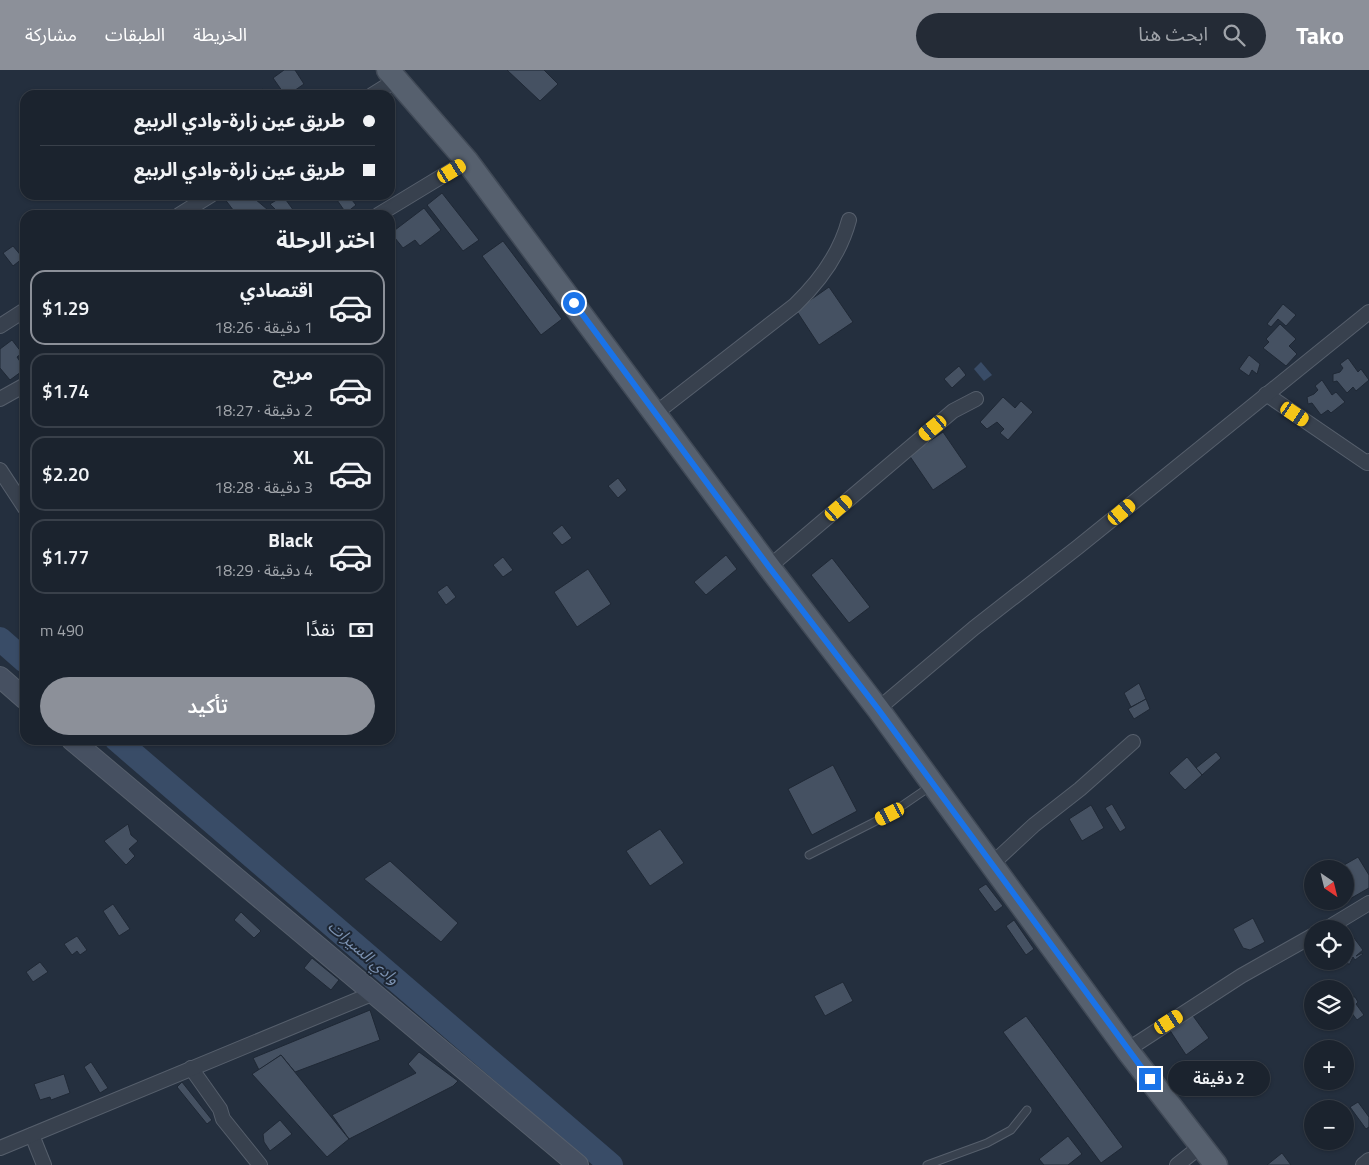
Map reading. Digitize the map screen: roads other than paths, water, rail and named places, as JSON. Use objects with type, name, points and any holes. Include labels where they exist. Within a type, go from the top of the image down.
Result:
[{"type":"main road","points":[[392,75],[468,161],[769,567],[993,863],[1127,1050],[1216,1165]]},
{"type":"main road","points":[[0,677],[20,695]]},
{"type":"main road","points":[[78,745],[578,1165]]},
{"type":"street","points":[[377,90],[392,75]]},
{"type":"street","points":[[386,210],[468,161]]},
{"type":"street","points":[[187,210],[203,200]]},
{"type":"street","points":[[656,413],[795,305],[815,286],[844,237],[849,220]]},
{"type":"street","points":[[878,709],[974,628],[1078,547],[1369,312]]},
{"type":"street","points":[[0,326],[20,313]]},
{"type":"street","points":[[0,399],[20,388]]},
{"type":"street","points":[[1266,394],[1368,463]]},
{"type":"street","points":[[769,567],[953,411],[976,399]]},
{"type":"street","points":[[0,470],[20,500]]},
{"type":"street","points":[[993,863],[1024,833],[1080,789],[1133,742]]},
{"type":"street","points":[[1341,920],[1369,903]]},
{"type":"street","points":[[1127,1050],[1241,976],[1304,941]]},
{"type":"street","points":[[0,1148],[374,993]]},
{"type":"street","points":[[191,1068],[220,1109],[223,1119],[260,1165]]},
{"type":"street","points":[[32,1135],[44,1165]]},
{"type":"street","points":[[1177,1165],[1202,1146]]},
{"type":"street","points":[[1363,1165],[1369,1160]]},
{"type":"lane","points":[[809,855],[890,814],[934,784]]},
{"type":"lane","points":[[927,1165],[987,1143],[1011,1130],[1028,1110]]},
{"type":"water","points":[[981,362],[992,375],[984,381],[974,369]]},
{"type":"waterway","name":"وادي السيرات","points":[[0,639],[20,657]]},
{"type":"waterway","name":"وادي السيرات","points":[[123,745],[611,1165]]}]
